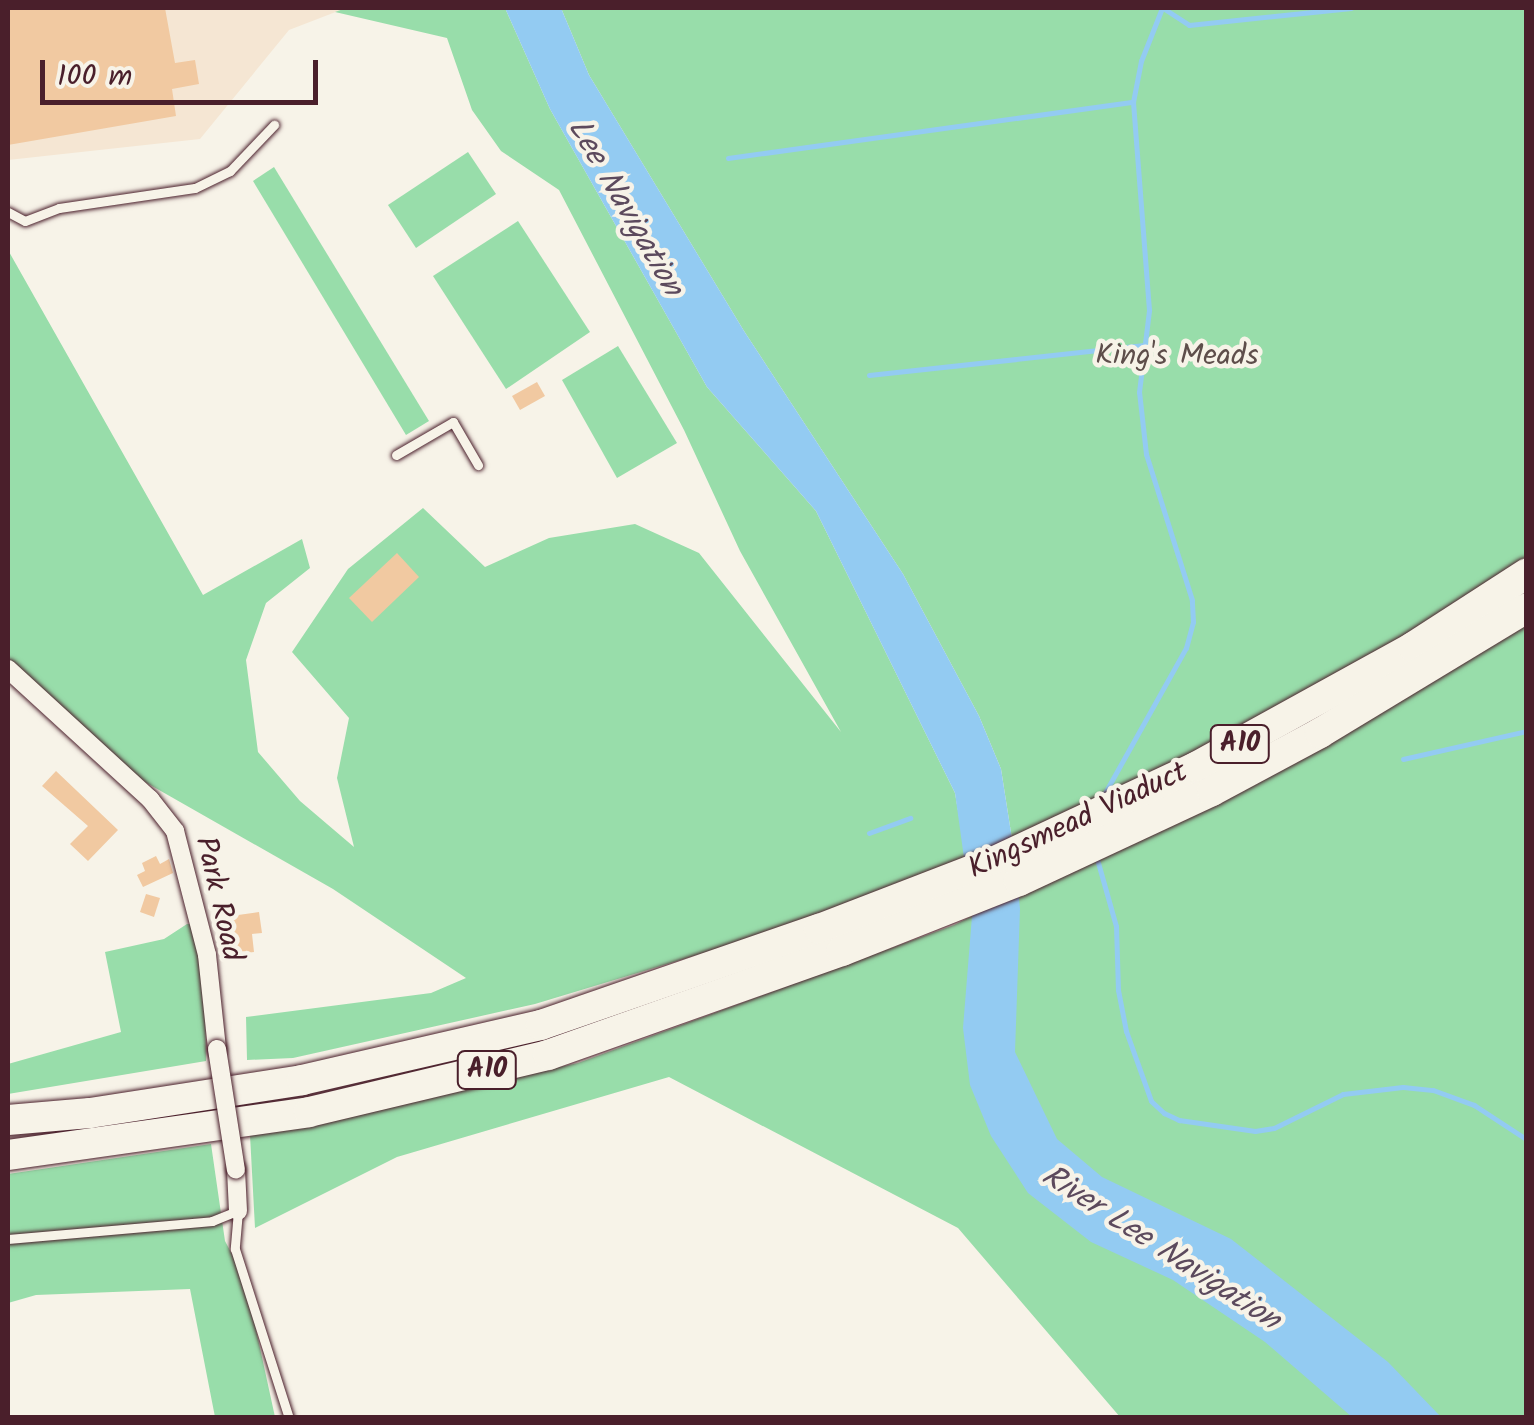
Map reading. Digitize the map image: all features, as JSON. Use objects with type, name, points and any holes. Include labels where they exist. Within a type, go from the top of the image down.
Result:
[{"type":"highway","name":"Kingsmead Viaduct","points":[[943,897],[1227,751],[1413,646],[1526,574]]},
{"type":"highway","name":"Kingsmead Viaduct","points":[[943,897],[1212,790],[1352,715],[1526,608]]},
{"type":"highway","name":"A10","points":[[8,1120],[90,1113],[302,1080],[540,1025],[943,897]]},
{"type":"highway","name":"A10","points":[[8,1155],[96,1146],[309,1112],[548,1055],[943,897]]},
{"type":"street","name":"Park Road","points":[[8,669],[150,799],[175,831],[207,955],[238,1211]]},
{"type":"lane","points":[[8,212],[24,221],[59,208],[103,205],[195,188],[230,171],[274,125]]},
{"type":"lane","points":[[396,456],[452,422],[478,464]]},
{"type":"lane","points":[[8,1239],[212,1220],[238,1211],[235,1250],[289,1418]]},
{"type":"shaded area","points":[[8,8],[346,8],[289,30],[200,139],[8,160]]},
{"type":"green space","points":[[346,8],[505,8],[550,109],[707,387],[816,511],[955,793],[966,858],[770,933],[535,1004],[293,1058],[247,1060],[246,1017],[431,993],[466,978],[333,889],[145,782],[21,679],[8,662],[8,250],[203,595],[302,539],[310,568],[266,603],[246,660],[258,752],[300,801],[354,847],[337,778],[349,718],[292,652],[348,569],[423,508],[485,567],[549,538],[635,524],[699,553],[841,732],[740,551],[684,430],[559,190],[501,151],[472,110],[447,38],[335,12]]},
{"type":"green space","name":"King's Meads","points":[[561,8],[1526,8],[1526,1417],[1120,1417],[958,1228],[669,1077],[397,1157],[255,1228],[250,1135],[578,1063],[954,925],[972,916],[1015,858],[1001,769],[979,716],[903,574],[744,331],[589,75]]},
{"type":"green space","points":[[468,152],[496,194],[416,248],[388,205]]},
{"type":"green space","points":[[274,167],[429,421],[406,435],[253,181]]},
{"type":"green space","points":[[518,221],[590,332],[506,389],[433,276]]},
{"type":"green space","points":[[618,346],[677,443],[617,478],[562,380]]},
{"type":"green space","points":[[192,924],[205,984],[206,1061],[8,1094],[8,1064],[121,1032],[105,952],[164,939]]},
{"type":"green space","points":[[211,1144],[225,1241],[245,1279],[275,1417],[215,1417],[190,1289],[36,1295],[8,1303],[8,1174]]},
{"type":"water","points":[[505,8],[561,8],[589,75],[744,331],[903,574],[979,716],[1001,769],[1015,858],[1020,909],[1015,1052],[1057,1139],[1102,1177],[1231,1239],[1388,1362],[1441,1417],[1352,1417],[1265,1342],[1173,1280],[1091,1242],[1028,1193],[991,1136],[970,1085],[963,1028],[972,916],[955,793],[816,511],[707,387],[550,109]]},
{"type":"building","points":[[8,8],[165,8],[175,63],[195,60],[199,84],[172,89],[176,116],[8,145]]},
{"type":"building","points":[[537,382],[545,396],[520,410],[512,396]]},
{"type":"building","points":[[397,553],[419,577],[372,622],[349,598]]},
{"type":"building","points":[[56,771],[118,830],[88,861],[70,844],[88,826],[42,786]]},
{"type":"building","points":[[156,856],[160,864],[169,859],[173,873],[143,887],[137,875],[145,871],[142,863]]},
{"type":"building","points":[[146,894],[160,898],[154,917],[140,912]]},
{"type":"building","points":[[259,912],[262,933],[252,934],[254,952],[236,954],[231,916]]},
{"type":"waterway","points":[[1102,798],[1186,648],[1193,622],[1192,600],[1146,454],[1139,392],[1149,310],[1133,102],[1141,61],[1162,8]]},
{"type":"waterway","points":[[1163,8],[1189,25],[1351,8]]},
{"type":"waterway","points":[[728,158],[1133,102]]},
{"type":"waterway","points":[[869,375],[1144,345]]},
{"type":"waterway","points":[[1403,759],[1526,731]]},
{"type":"waterway","points":[[869,833],[910,818]]},
{"type":"waterway","points":[[1097,859],[1116,926],[1118,990],[1126,1031],[1151,1101],[1164,1113],[1179,1120],[1255,1131],[1274,1128],[1343,1094],[1403,1087],[1433,1090],[1474,1105],[1526,1139]]},
{"type":"water label","name":"Lee Navigation","points":[[624,208]]},
{"type":"water label","name":"River Lee Navigation","points":[[1160,1249]]}]
